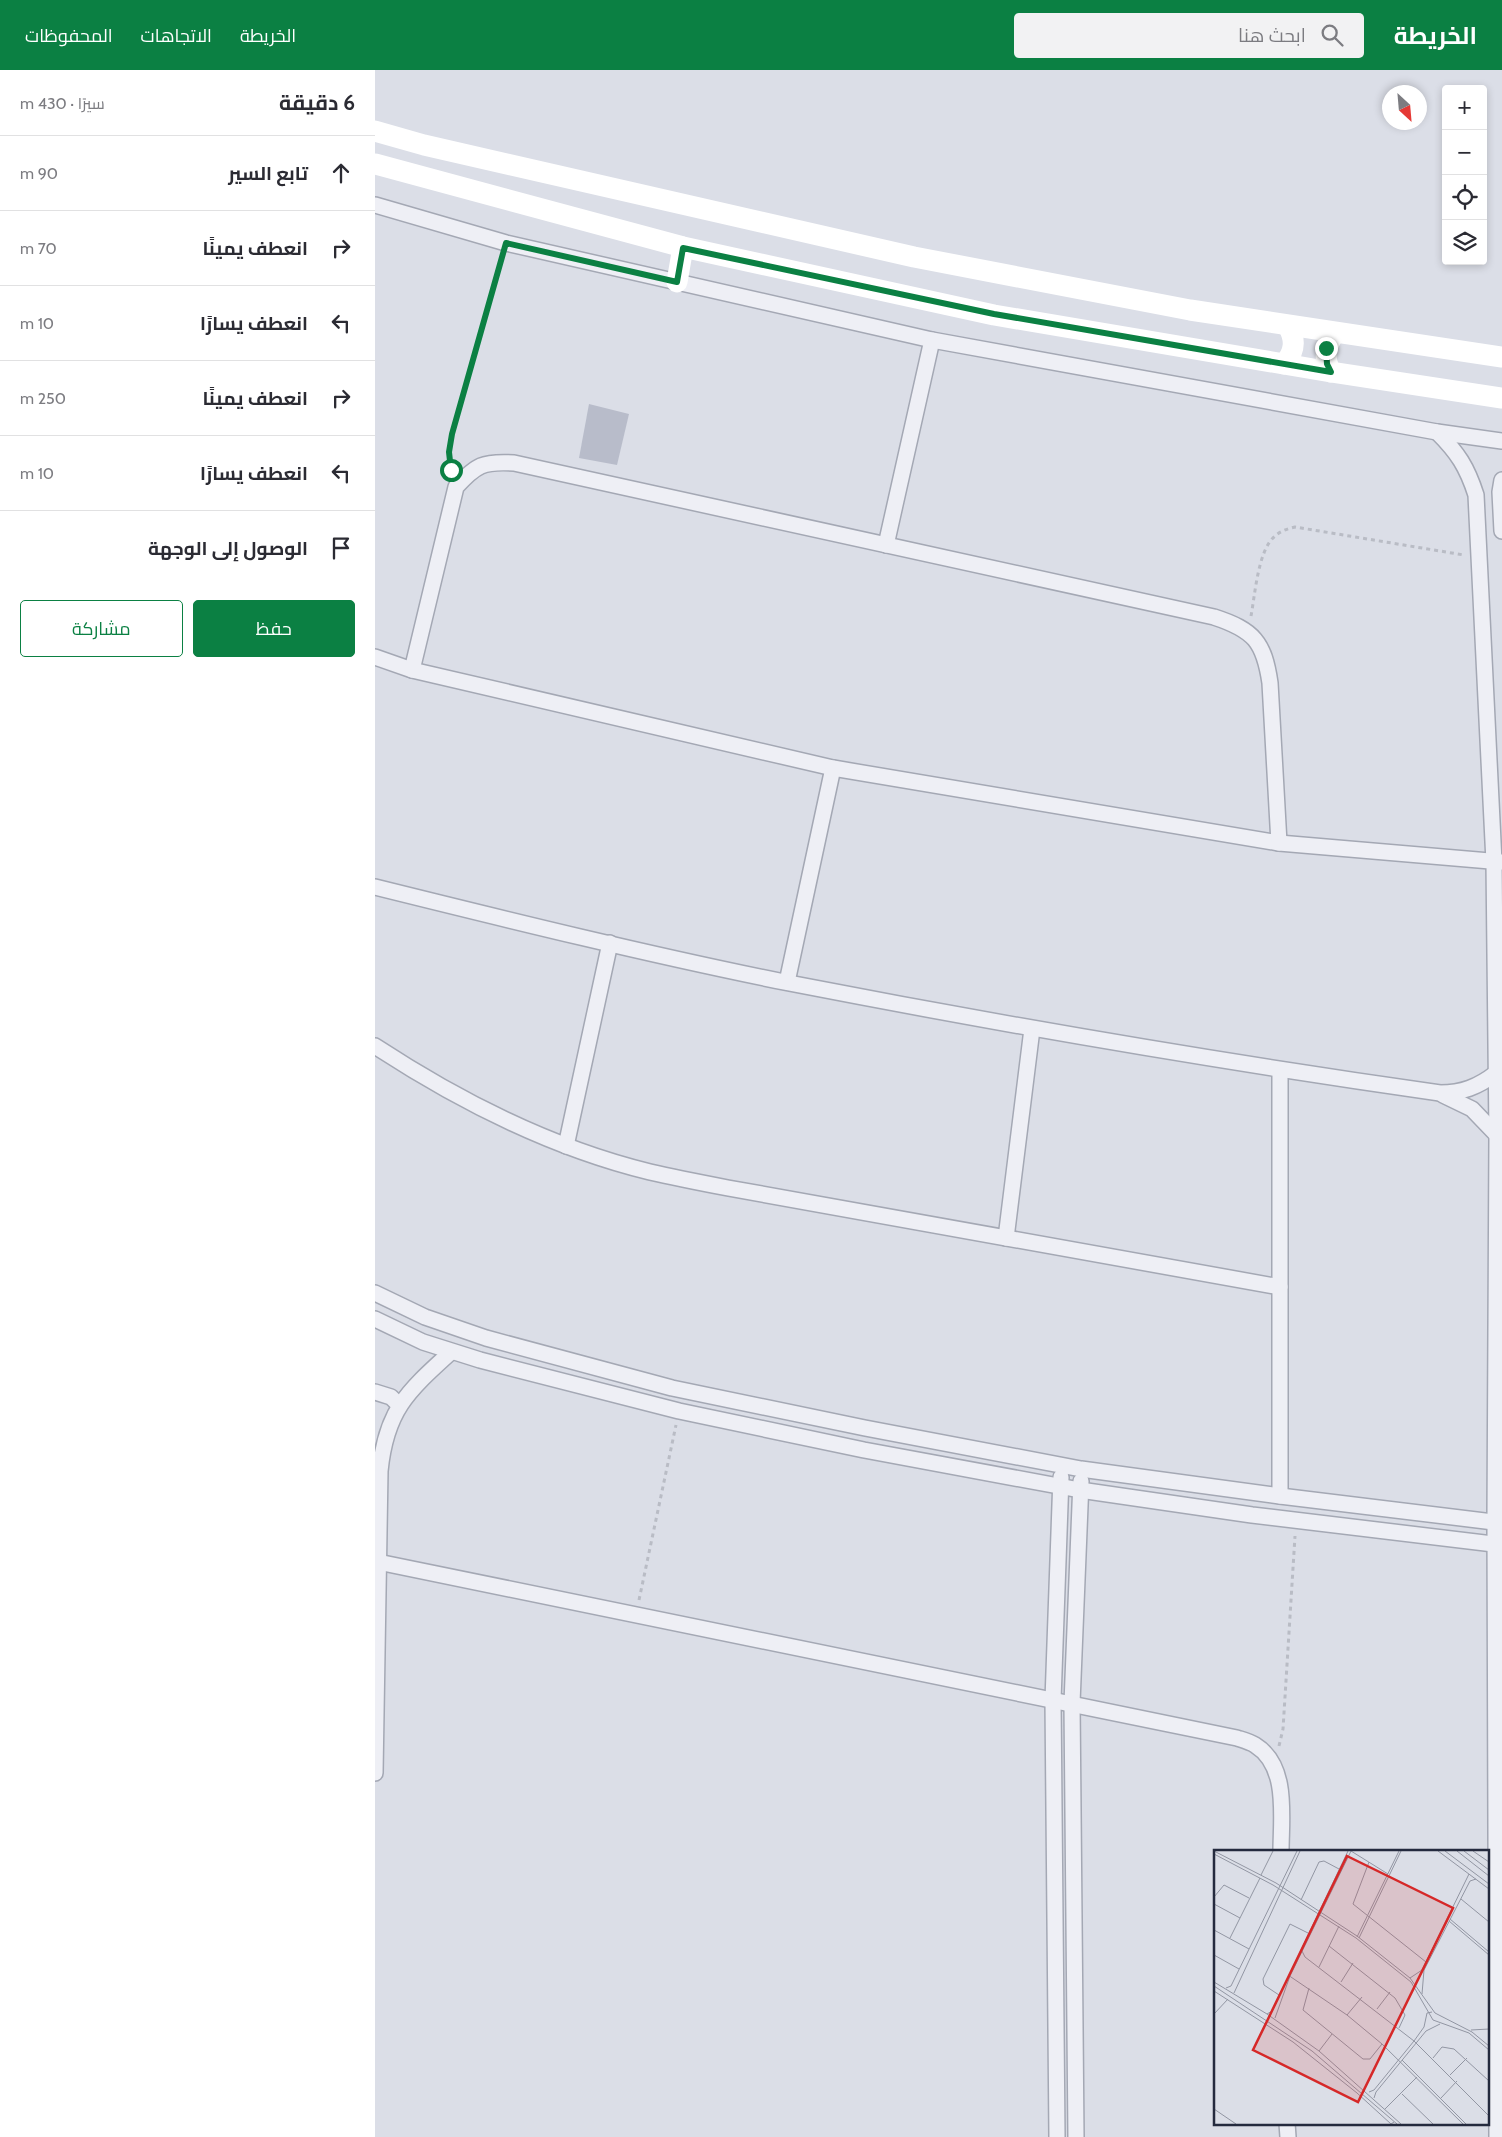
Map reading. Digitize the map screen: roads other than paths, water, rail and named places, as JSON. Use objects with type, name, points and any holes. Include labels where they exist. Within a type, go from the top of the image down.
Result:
[{"type":"street","points":[[375,131],[424,145],[914,257],[1180,308],[1288,326],[1502,357]]},
{"type":"street","points":[[375,164],[683,248],[994,314],[1331,372],[1502,398]]},
{"type":"street","points":[[375,205],[506,243],[932,340],[1437,432],[1502,441]]},
{"type":"street","points":[[677,282],[683,248]]},
{"type":"street","points":[[1284,364],[1290,358],[1294,341],[1288,326]]},
{"type":"street","points":[[1331,372],[1327,364],[1326,348],[1335,333]]},
{"type":"street","points":[[886,545],[932,340]]},
{"type":"street","points":[[1437,432],[1455,450],[1468,471],[1476,495],[1498,862],[1497,2137]]},
{"type":"street","points":[[412,670],[456,487],[470,471],[491,462],[513,463],[1214,617],[1237,624],[1248,632],[1267,660],[1279,843]]},
{"type":"street","points":[[1502,480],[1500,492],[1502,531]]},
{"type":"street","points":[[375,657],[412,670],[833,768],[1279,843],[1498,862]]},
{"type":"street","points":[[787,982],[833,768]]},
{"type":"street","points":[[375,887],[610,944],[787,982],[1032,1029],[1280,1070],[1440,1093],[1455,1093],[1470,1089],[1497,1073]]},
{"type":"street","points":[[566,1146],[610,944]]},
{"type":"street","points":[[1006,1238],[1032,1029]]},
{"type":"street","points":[[375,1046],[425,1079],[497,1117],[566,1146],[649,1172],[728,1188],[1280,1287]]},
{"type":"street","points":[[1280,1070],[1280,1496]]},
{"type":"street","points":[[1440,1093],[1472,1109],[1497,1134]]},
{"type":"street","points":[[375,1293],[418,1314],[455,1329],[672,1388],[865,1428],[1081,1468],[1280,1496],[1498,1523]]},
{"type":"street","points":[[375,1320],[423,1342],[451,1352],[679,1411],[864,1450],[1080,1490],[1296,1520],[1498,1544]]},
{"type":"street","points":[[375,1773],[378,1562],[382,1448],[389,1426],[399,1405],[413,1387],[451,1352]]},
{"type":"street","points":[[375,1392],[391,1397],[399,1405]]},
{"type":"street","points":[[1057,2137],[1053,1700],[1062,1465]]},
{"type":"street","points":[[1076,2137],[1073,1703],[1081,1468]]},
{"type":"street","points":[[378,1562],[1237,1738],[1255,1745],[1270,1758],[1279,1776],[1281,1850]]},
{"type":"street","points":[[1287,2124],[1288,2137]]}]
